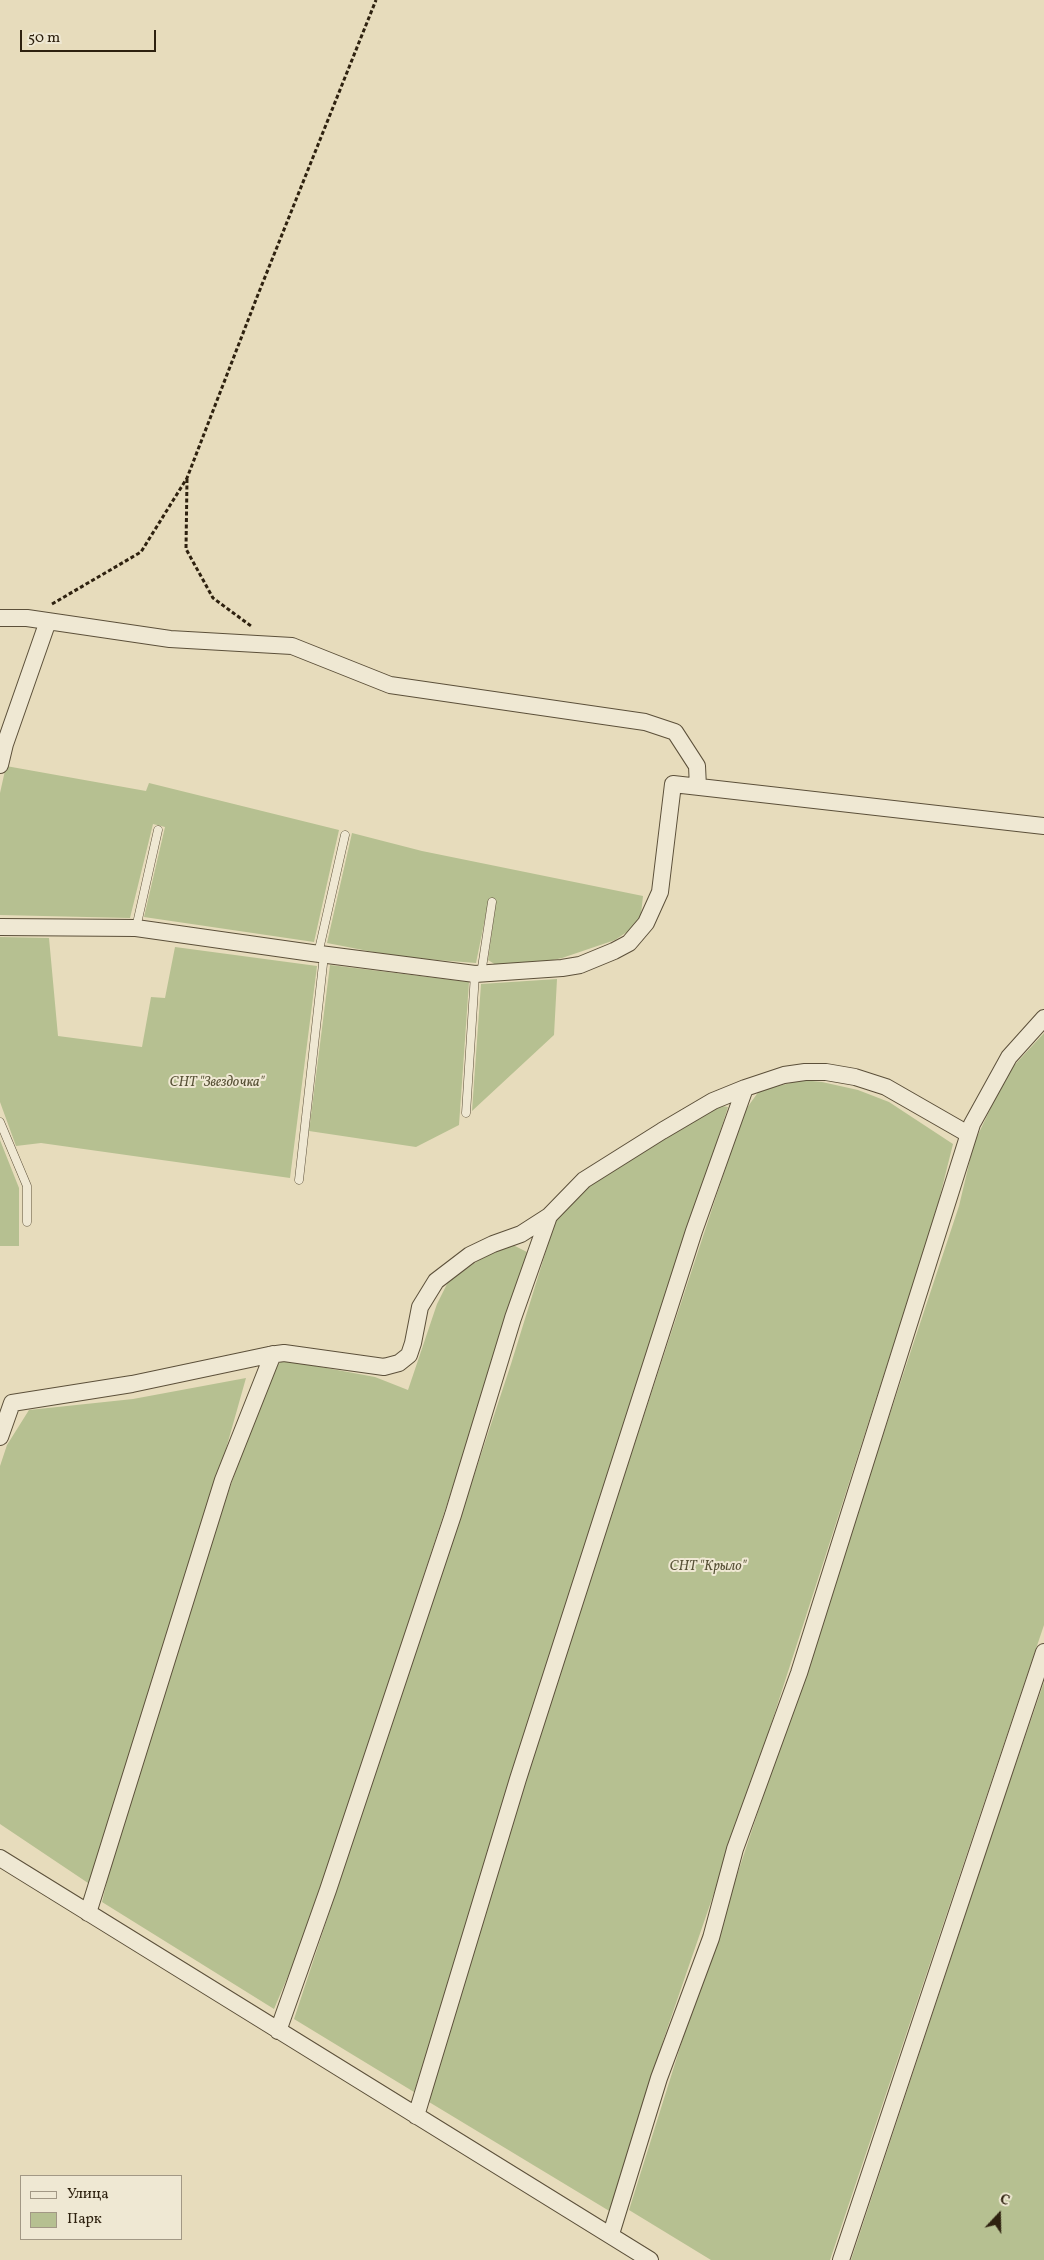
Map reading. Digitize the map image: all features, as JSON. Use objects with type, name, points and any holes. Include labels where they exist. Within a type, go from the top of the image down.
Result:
[{"type":"street","points":[[0,618],[27,618],[170,639],[292,646],[390,685],[645,722],[675,732],[697,766],[698,787]]},
{"type":"street","points":[[0,765],[5,744],[48,621]]},
{"type":"street","points":[[0,927],[136,928],[321,955],[478,974],[562,968],[580,965],[629,943],[646,923],[660,892],[673,784],[1044,826]]},
{"type":"street","points":[[611,2234],[659,2078],[712,1938],[736,1849],[799,1673],[898,1355],[935,1245],[968,1134],[1009,1057],[1044,1018]]},
{"type":"street","points":[[0,1437],[6,1404],[132,1384],[273,1354],[284,1353],[384,1367],[399,1363],[409,1355],[414,1344],[420,1307],[436,1281],[470,1255],[492,1244],[521,1234],[549,1216],[584,1180],[696,1111],[745,1088],[784,1075],[826,1072],[855,1077],[886,1087],[968,1134]]},
{"type":"street","points":[[416,2116],[518,1779],[694,1231],[745,1088]]},
{"type":"street","points":[[278,2031],[328,1890],[450,1524],[513,1318],[549,1216]]},
{"type":"street","points":[[88,1913],[222,1480],[273,1354]]},
{"type":"street","points":[[841,2260],[1044,1652]]},
{"type":"street","points":[[0,1858],[416,2116],[611,2234],[650,2260]]},
{"type":"lane","points":[[136,928],[158,830]]},
{"type":"lane","points":[[299,1180],[321,955],[345,835]]},
{"type":"lane","points":[[466,1113],[478,974],[492,902]]},
{"type":"lane","points":[[0,1122],[27,1186],[26,1222]]},
{"type":"path","points":[[27,618],[141,552],[187,478],[260,288],[376,0]]},
{"type":"path","points":[[187,478],[186,549],[213,598],[252,628]]},
{"type":"green space","points":[[6,766],[146,791],[149,783],[339,830],[314,942],[144,917],[165,827],[153,824],[130,918],[0,915],[0,793]]},
{"type":"green space","points":[[352,833],[422,851],[643,896],[640,923],[615,940],[562,958],[525,966],[496,965],[488,960],[496,901],[489,899],[476,963],[399,957],[327,943]]},
{"type":"green space","name":"СНТ \"Звездочка\"","points":[[0,937],[49,938],[58,1036],[142,1047],[151,997],[165,998],[175,947],[317,966],[290,1178],[41,1143],[16,1146],[0,1102]]},
{"type":"green space","points":[[330,965],[469,982],[459,1125],[416,1147],[309,1131]]},
{"type":"green space","points":[[557,979],[554,1035],[472,1111],[481,984]]},
{"type":"green space","points":[[1044,1033],[1044,1625],[830,2260],[711,2260],[629,2210],[683,2038],[959,1206],[974,1143],[1008,1072]]},
{"type":"green space","name":"СНТ \"Крыло\"","points":[[802,1080],[822,1082],[858,1090],[889,1102],[953,1144],[939,1200],[918,1269],[755,1774],[664,2038],[611,2212],[429,2102],[460,1986],[508,1835],[744,1112],[759,1091]]},
{"type":"green space","points":[[717,1105],[728,1107],[414,2092],[294,2019],[511,1364],[555,1222],[579,1193]]},
{"type":"green space","points":[[0,1140],[19,1188],[19,1246],[0,1246]]},
{"type":"green space","points":[[513,1245],[527,1252],[504,1330],[308,1929],[274,2009],[102,1902],[114,1852],[225,1502],[271,1369],[281,1362],[294,1362],[375,1377],[408,1390],[437,1304],[448,1282],[483,1257]]},
{"type":"green space","points":[[246,1378],[224,1456],[91,1885],[0,1824],[0,1466],[7,1445],[29,1410],[133,1399]]},
{"type":"green space","points":[[1044,1682],[1044,2260],[851,2260],[1000,1810]]}]
